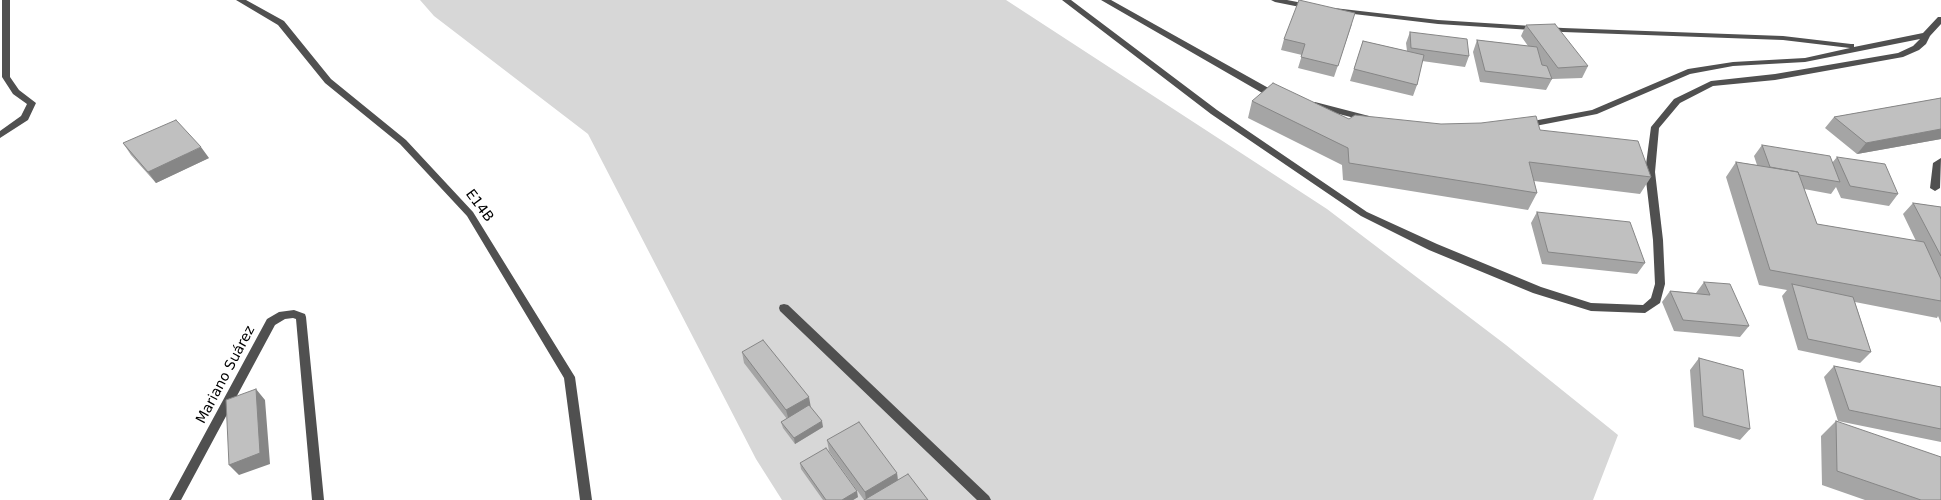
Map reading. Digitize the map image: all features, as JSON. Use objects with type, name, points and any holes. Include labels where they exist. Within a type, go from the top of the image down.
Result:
[{"type":"street","points":[[0,135],[26,118],[32,103],[16,92],[6,77],[6,0]]},
{"type":"street","name":"E14B","points":[[240,0],[281,23],[328,80],[403,142],[470,214],[569,377],[586,500]]},
{"type":"street","points":[[1066,0],[1214,112],[1364,214],[1433,247],[1537,290],[1591,307],[1645,309],[1656,300],[1660,284],[1658,240],[1650,172],[1655,127],[1677,101],[1711,84],[1775,77],[1900,55],[1916,48],[1923,42],[1926,35],[1941,18]]},
{"type":"street","points":[[1105,0],[1267,92],[1285,97]]},
{"type":"street","points":[[1275,0],[1322,8]]},
{"type":"street","points":[[1332,10],[1438,22],[1563,30],[1783,38],[1860,47]]},
{"type":"street","points":[[1517,125],[1594,112],[1688,72],[1733,64],[1805,60],[1860,47],[1926,35]]},
{"type":"street","points":[[1303,102],[1357,117],[1377,120]]},
{"type":"street","points":[[1935,188],[1938,163],[1941,161]]},
{"type":"street","points":[[784,308],[985,500]]},
{"type":"street","name":"Mariano Suárez","points":[[175,500],[272,322],[284,315],[294,314],[301,317],[318,500]]},
{"type":"shaded area","points":[[420,0],[1006,0],[1327,209],[1506,345],[1618,435],[1593,500],[782,500],[756,459],[588,134],[434,16]]},
{"type":"building","points":[[1299,0],[1355,13],[1338,66],[1301,57],[1305,44],[1284,39]]},
{"type":"building","points":[[1555,24],[1588,66],[1558,68],[1526,25]]},
{"type":"building","points":[[1410,32],[1467,39],[1469,56],[1411,48]]},
{"type":"building","points":[[1477,40],[1537,47],[1542,65],[1547,66],[1552,79],[1485,71]]},
{"type":"building","points":[[1363,41],[1424,55],[1417,85],[1354,69]]},
{"type":"building","points":[[1273,83],[1349,119],[1355,115],[1441,124],[1481,123],[1536,116],[1540,130],[1638,141],[1651,177],[1529,162],[1537,193],[1349,163],[1348,148],[1252,101]]},
{"type":"building","points":[[1941,98],[1941,129],[1866,143],[1834,117]]},
{"type":"building","points":[[176,120],[201,147],[148,172],[123,143]]},
{"type":"building","points":[[1762,145],[1830,156],[1840,182],[1799,175],[1798,172],[1770,167]]},
{"type":"building","points":[[1837,157],[1885,164],[1898,194],[1850,186]]},
{"type":"building","points":[[1736,162],[1798,172],[1817,224],[1924,242],[1941,279],[1941,301],[1770,270]]},
{"type":"building","points":[[1913,203],[1941,207],[1941,256]]},
{"type":"building","points":[[1537,212],[1630,222],[1645,263],[1548,252]]},
{"type":"building","points":[[1704,282],[1730,284],[1749,326],[1683,320],[1670,291],[1710,295]]},
{"type":"building","points":[[1792,284],[1853,297],[1871,352],[1808,339]]},
{"type":"building","points":[[763,340],[809,397],[786,410],[742,352]]},
{"type":"building","points":[[1699,358],[1743,370],[1750,429],[1703,416]]},
{"type":"building","points":[[1834,366],[1941,387],[1941,429],[1849,410]]},
{"type":"building","points":[[256,389],[260,453],[229,465],[226,400]]},
{"type":"building","points":[[809,405],[822,421],[794,438],[781,422]]},
{"type":"building","points":[[1836,421],[1941,457],[1941,500],[1921,500],[1837,471]]},
{"type":"building","points":[[859,422],[897,473],[865,492],[827,440]]},
{"type":"building","points":[[826,448],[857,491],[842,500],[826,500],[800,463]]},
{"type":"building","points":[[908,474],[928,500],[864,500]]}]
